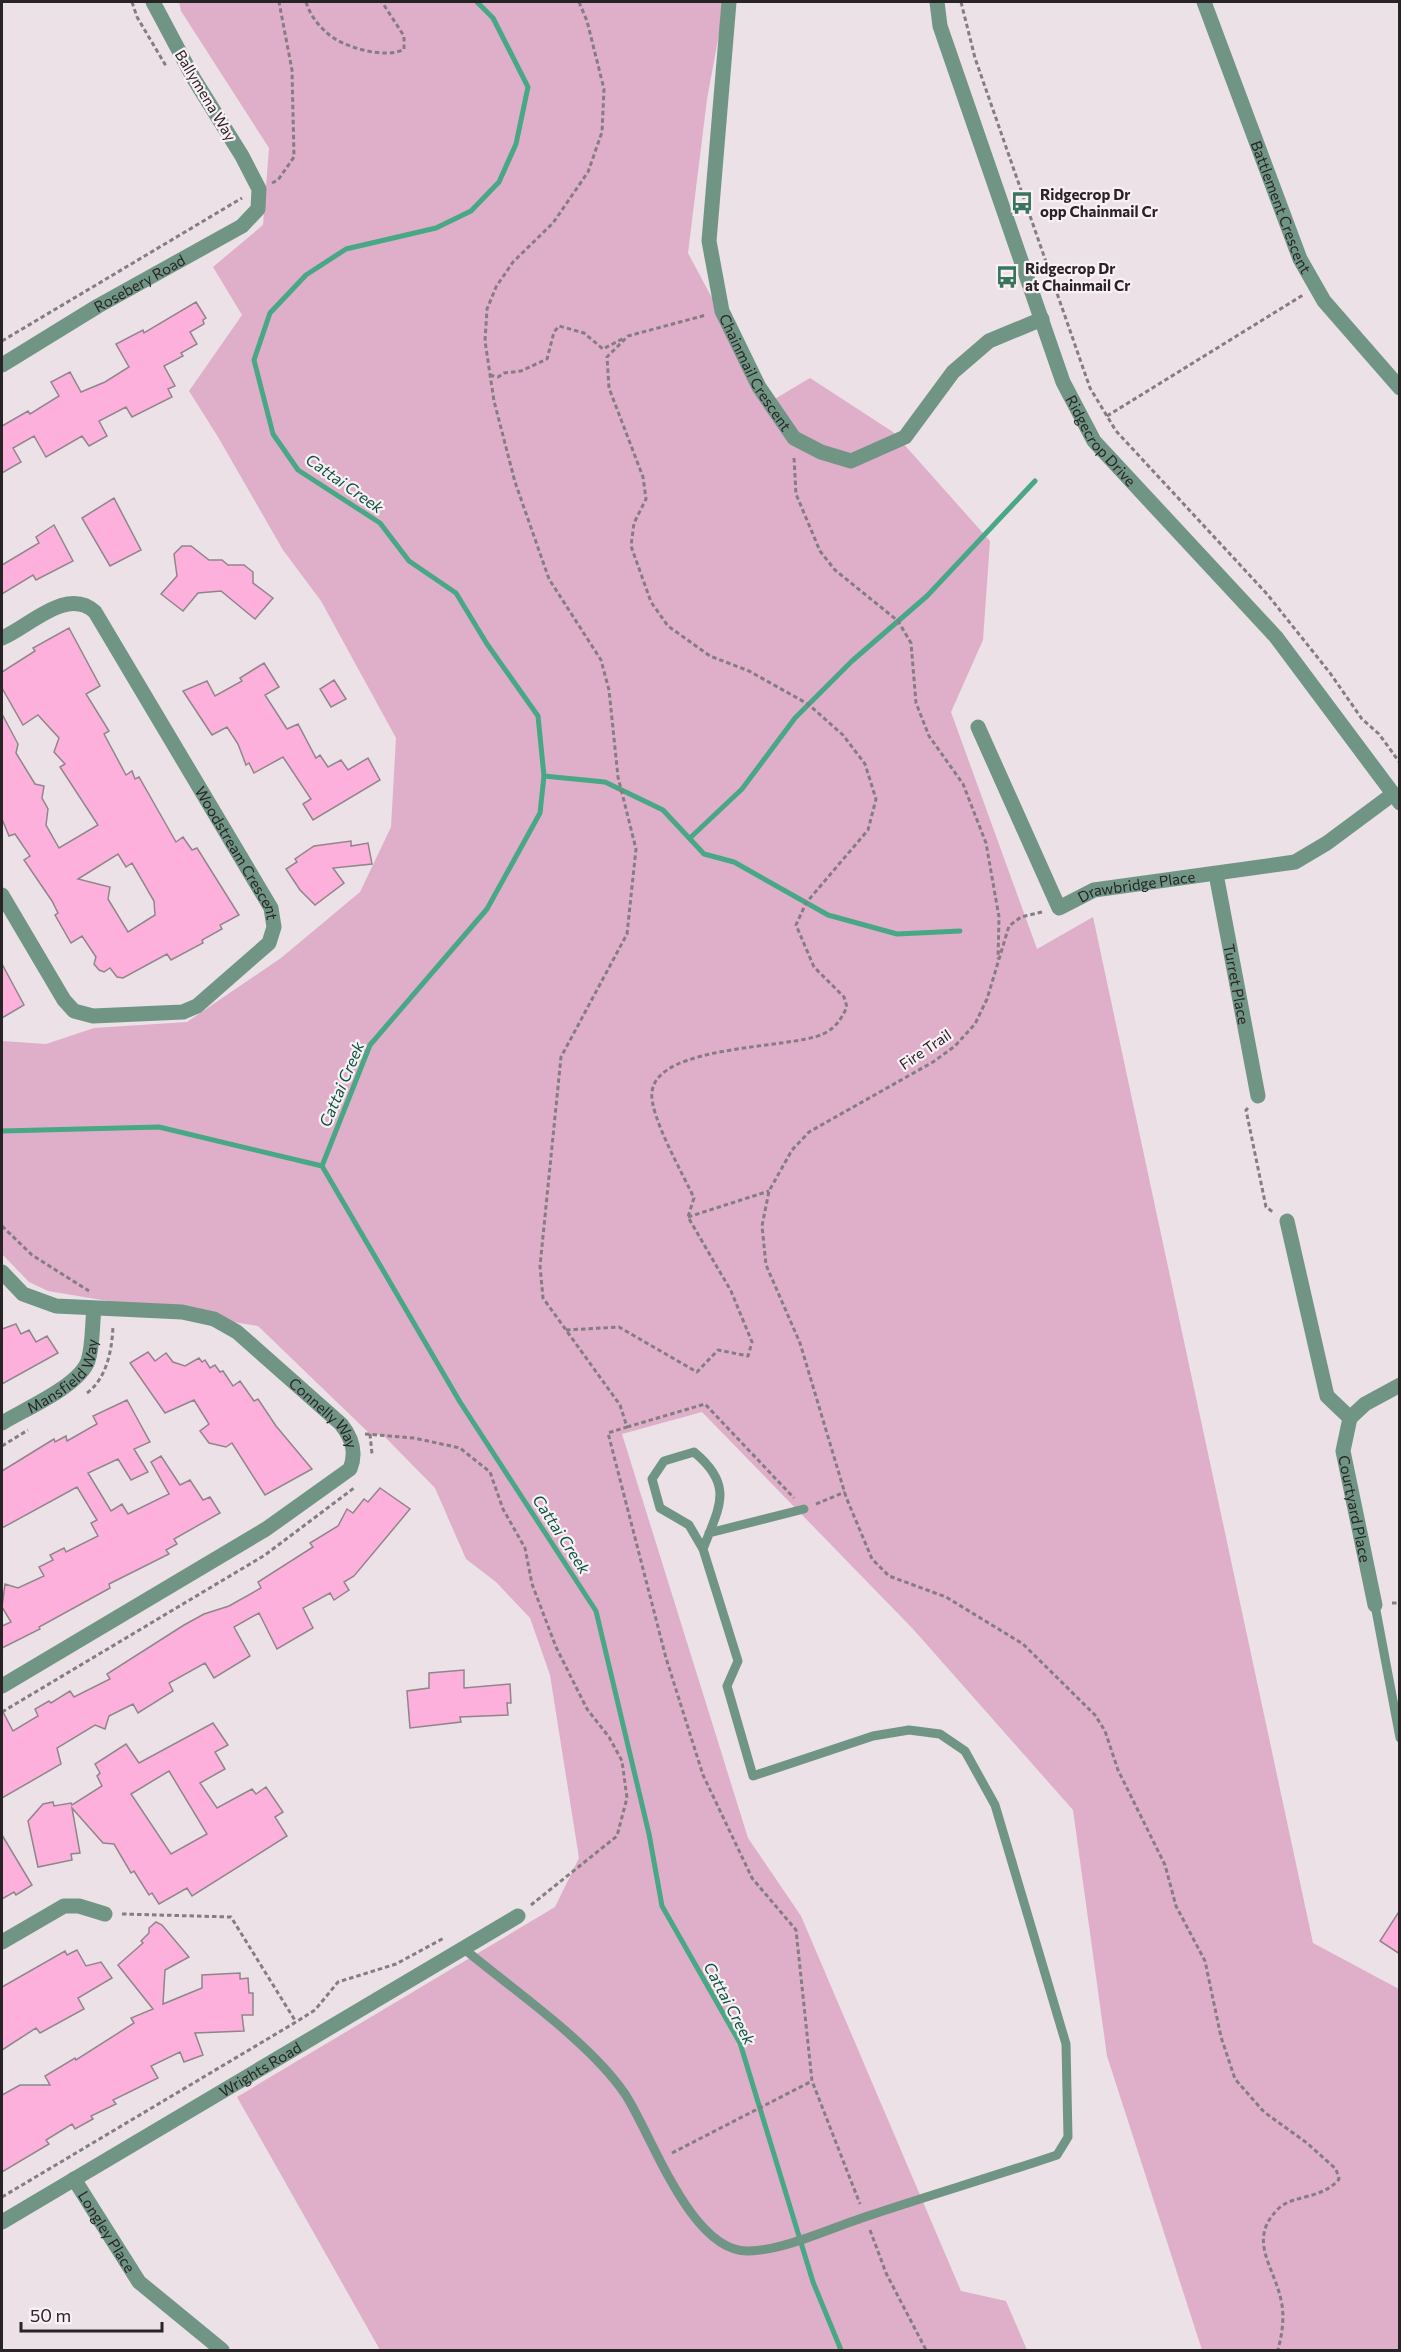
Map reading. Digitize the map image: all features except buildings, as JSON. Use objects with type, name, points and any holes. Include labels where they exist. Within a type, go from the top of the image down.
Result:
[{"type":"street","name":"Ballymena Way","points":[[153,2],[194,79],[242,156],[259,189]]},
{"type":"street","name":"Chainmail Crescent","points":[[729,2],[709,241],[722,311],[759,387],[794,438],[821,452],[851,461],[905,436],[953,372],[988,341],[1042,319]]},
{"type":"street","name":"Ridgecrop Drive","points":[[937,2],[940,26],[1063,382],[1094,441],[1276,637],[1396,799]]},
{"type":"street","name":"Battlement Crescent","points":[[1204,2],[1300,259],[1324,301],[1400,388]]},
{"type":"street","name":"Rosebery Road","points":[[2,365],[242,226],[258,209],[259,189]]},
{"type":"street","name":"Woodstream Crescent","points":[[2,638],[63,604],[76,602],[87,604],[95,612],[271,909],[274,927],[269,943],[197,1006],[183,1012],[82,1015],[64,1000],[2,895]]},
{"type":"street","name":"Drawbridge Place","points":[[978,727],[1059,908],[1094,890],[1295,862],[1396,799]]},
{"type":"street","name":"Turret Place","points":[[1216,874],[1258,1096]]},
{"type":"street","points":[[1287,1221],[1326,1396],[1350,1418],[1365,1404],[1400,1386]]},
{"type":"street","name":"Connelly Way","points":[[2,1272],[23,1294],[56,1306],[182,1312],[214,1319],[237,1332],[348,1433],[354,1453],[350,1469],[266,1529],[2,1686]]},
{"type":"street","name":"Mansfield Way","points":[[2,1423],[72,1381],[83,1371],[89,1359],[94,1309]]},
{"type":"street","name":"Courtyard Place","points":[[1350,1418],[1343,1450],[1375,1605]]},
{"type":"street","points":[[2,1942],[64,1906],[79,1906],[105,1914]]},
{"type":"street","name":"Wrights Road","points":[[2,2222],[518,1916]]},
{"type":"street","name":"Longley Place","points":[[74,2179],[139,2282],[222,2350]]},
{"type":"lane","points":[[463,1948],[581,2044],[624,2093],[660,2160],[703,2229],[723,2245],[748,2251],[819,2233],[1057,2155],[1068,2137],[1066,2044],[995,1805],[965,1751],[940,1734],[909,1730],[873,1736],[753,1776],[727,1686],[738,1661],[703,1549],[689,1525],[660,1508],[652,1479],[664,1461],[694,1452],[712,1467],[722,1500],[703,1549]]},
{"type":"lane","points":[[709,1533],[804,1509]]},
{"type":"lane","name":"Courtyard Place","points":[[1375,1605],[1400,1738]]},
{"type":"path","points":[[2,341],[278,180],[294,157],[292,70],[279,2]]},
{"type":"path","points":[[306,2],[310,16],[327,34],[369,52],[394,55],[404,49],[404,36],[382,2]]},
{"type":"path","points":[[579,2],[587,21],[604,89],[602,132],[588,172],[553,223],[513,262],[496,287],[487,309],[485,341],[490,375],[515,482],[549,579],[601,660],[609,690],[618,777],[636,849],[627,934],[561,1057],[540,1266],[543,1298],[620,1405],[627,1427]]},
{"type":"path","points":[[961,2],[975,58],[1090,388],[1116,431],[1267,594],[1330,673],[1362,719],[1379,734],[1400,763]]},
{"type":"path","points":[[1087,427],[1316,287]]},
{"type":"path","points":[[490,375],[498,377],[504,373],[521,371],[547,359],[554,332],[559,326],[584,333],[603,348],[628,336],[722,311]]},
{"type":"path","points":[[566,1330],[619,1327],[697,1372],[717,1350],[748,1356],[752,1342],[731,1291],[688,1217],[694,1198],[655,1113],[652,1092],[657,1078],[672,1067],[729,1049],[822,1035],[838,1024],[847,1007],[844,997],[814,967],[796,925],[806,903],[868,830],[876,798],[865,764],[843,735],[808,704],[749,671],[711,656],[668,626],[651,602],[632,546],[634,523],[646,499],[643,477],[609,388],[607,357],[628,336]]},
{"type":"path","points":[[794,438],[796,494],[820,551],[835,570],[898,621],[911,643],[916,703],[929,736],[963,784],[986,843],[999,916],[998,964]]},
{"type":"path","name":"Fire Trail","points":[[1059,908],[1021,917],[1009,926],[987,999],[975,1024],[955,1046],[933,1062],[809,1132],[792,1150],[769,1191],[762,1226],[766,1264],[800,1343],[845,1491],[872,1559],[889,1576],[946,1597],[1023,1644],[1095,1715],[1105,1731],[1118,1770],[1165,1866],[1176,1906],[1205,1961],[1221,2037],[1235,2079],[1264,2112],[1307,2143],[1336,2169],[1339,2179],[1331,2189],[1279,2208],[1264,2227],[1262,2244],[1281,2300],[1283,2327],[1278,2350]]},
{"type":"path","points":[[1258,1096],[1246,1110],[1266,1207],[1287,1221]]},
{"type":"path","points":[[688,1217],[769,1191]]},
{"type":"path","points":[[2,1226],[32,1254],[65,1274]]},
{"type":"path","points":[[845,1491],[804,1509],[705,1404],[608,1433],[666,1658],[703,1775],[752,1878],[796,1930],[812,2080],[886,2273],[926,2350]]},
{"type":"path","points":[[348,1433],[414,1438],[460,1448],[490,1472],[503,1509],[525,1548],[532,1584],[556,1647],[587,1709],[609,1737],[622,1761],[627,1798],[617,1836],[518,1916]]},
{"type":"path","points":[[105,1914],[231,1917],[296,2022]]},
{"type":"path","points":[[2,2197],[315,2010],[338,1982],[396,1964],[449,1936]]},
{"type":"path","points":[[660,2160],[812,2080]]},
{"type":"shaded area","points":[[179,2],[725,2],[707,99],[688,253],[768,403],[810,378],[893,432],[990,541],[983,640],[951,712],[1037,949],[1093,917],[1313,1943],[1399,1989],[1399,2350],[1202,2350],[1107,2056],[1073,1810],[913,1629],[702,1412],[622,1434],[748,1838],[801,1916],[961,2291],[1006,2301],[1027,2350],[380,2350],[237,2097],[555,1907],[579,1858],[550,1675],[530,1618],[496,1582],[466,1559],[435,1488],[383,1435],[370,1434],[258,1326],[48,1291],[29,1282],[2,1254],[2,1041],[46,1044],[94,1028],[187,1022],[281,958],[360,892],[391,827],[396,738],[321,601],[283,550],[189,391],[242,315],[213,267],[263,225],[269,148],[181,11]]},
{"type":"waterway","name":"Cattai Creek","points":[[477,2],[493,18],[528,87],[516,144],[499,182],[471,211],[436,228],[346,249],[306,275],[270,313],[254,360],[273,434],[298,470],[380,523],[409,561],[456,593],[487,644],[538,716],[544,776],[540,813],[487,909],[370,1045],[322,1166],[460,1402],[596,1611],[649,1834],[662,1906],[740,2043],[813,2282],[841,2350]]},
{"type":"waterway","points":[[690,838],[742,789],[795,718],[852,661],[927,596],[1035,481]]},
{"type":"waterway","points":[[544,776],[605,782],[663,810],[704,854],[734,862],[828,915],[897,934],[960,931]]},
{"type":"waterway","points":[[2,1131],[159,1127],[322,1166]]},
{"type":"place","name":"Ridgecrop Dr opp Chainmail Cr","points":[[1022,203]]},
{"type":"place","name":"Ridgecrop Dr at Chainmail Cr","points":[[1007,277]]}]
